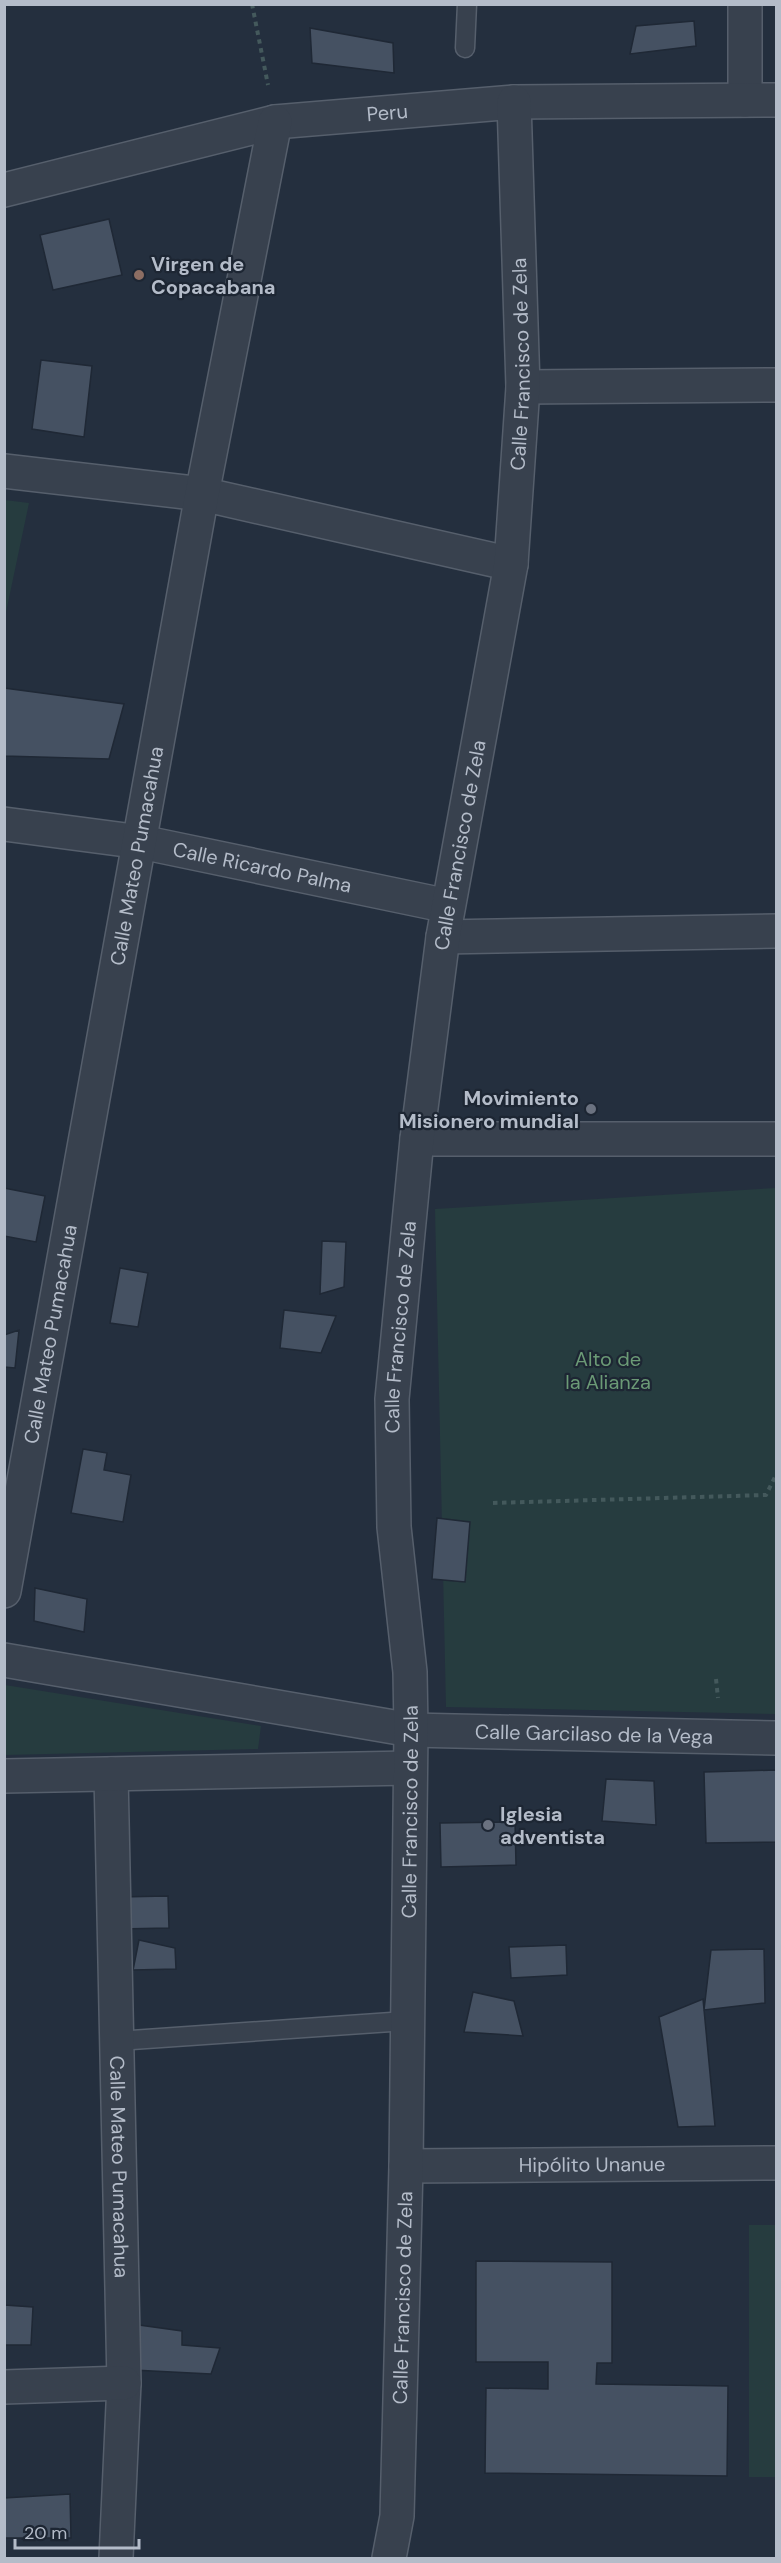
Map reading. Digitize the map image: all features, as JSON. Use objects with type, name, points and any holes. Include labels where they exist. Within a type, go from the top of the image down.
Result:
[{"type":"street","points":[[745,4],[761,100]]},
{"type":"street","name":"Peru","points":[[6,181],[275,122],[514,102],[761,100]]},
{"type":"street","name":"Calle Francisco de Zela","points":[[389,2559],[397,2516],[406,2166],[411,1730],[410,1672],[394,1527],[392,1399],[417,1139],[445,922],[511,564],[523,387],[514,102]]},
{"type":"street","name":"Calle Mateo Pumacahua","points":[[4,1591],[202,494],[275,122]]},
{"type":"street","points":[[523,387],[777,385]]},
{"type":"street","points":[[4,471],[202,494],[511,564]]},
{"type":"street","name":"Calle Ricardo Palma","points":[[4,824],[140,843],[445,922],[777,931]]},
{"type":"street","points":[[417,1139],[777,1139]]},
{"type":"street","name":"Calle Garcilaso de la Vega","points":[[4,1660],[411,1730],[777,1738]]},
{"type":"street","points":[[4,1776],[410,1768]]},
{"type":"street","name":"Calle Mateo Pumacahua","points":[[111,1774],[124,2383],[116,2559]]},
{"type":"street","name":"Hipólito Unanue","points":[[406,2166],[777,2163]]},
{"type":"street","points":[[4,2387],[124,2383]]},
{"type":"lane","points":[[465,48],[467,4]]},
{"type":"lane","points":[[117,2041],[406,2021]]},
{"type":"path","points":[[252,4],[275,122]]},
{"type":"path","points":[[494,1503],[766,1495],[777,1475]]},
{"type":"green space","points":[[4,500],[29,503],[5,617]]},
{"type":"green space","name":"Alto de la Alianza","points":[[776,1188],[776,1714],[446,1707],[435,1209]]},
{"type":"green space","points":[[5,1685],[261,1726],[258,1749],[5,1755]]},
{"type":"green space","points":[[749,2225],[776,2225],[776,2477],[749,2477]]},
{"type":"building","points":[[694,21],[696,46],[630,54],[636,26]]},
{"type":"building","points":[[310,28],[393,43],[394,73],[312,63]]},
{"type":"building","points":[[109,219],[122,275],[53,290],[40,235]]},
{"type":"building","points":[[41,360],[92,366],[84,437],[32,429]]},
{"type":"building","points":[[4,688],[124,704],[109,759],[4,756]]},
{"type":"building","points":[[4,1188],[45,1196],[36,1242],[4,1236]]},
{"type":"building","points":[[322,1241],[346,1242],[344,1287],[320,1294]]},
{"type":"building","points":[[120,1268],[148,1273],[138,1327],[110,1323]]},
{"type":"building","points":[[284,1310],[336,1316],[321,1353],[280,1348]]},
{"type":"building","points":[[19,1330],[15,1368],[4,1367],[4,1335]]},
{"type":"building","points":[[83,1449],[107,1453],[104,1470],[131,1475],[123,1522],[71,1513]]},
{"type":"building","points":[[437,1518],[470,1522],[465,1582],[432,1579]]},
{"type":"building","points":[[35,1588],[87,1599],[84,1632],[34,1621]]},
{"type":"building","points":[[776,1770],[776,1842],[706,1843],[704,1772]]},
{"type":"building","points":[[606,1779],[654,1781],[656,1825],[602,1821]]},
{"type":"building","points":[[515,1822],[516,1865],[441,1867],[440,1823]]},
{"type":"building","points":[[168,1896],[169,1928],[119,1929],[119,1897]]},
{"type":"building","points":[[139,1940],[175,1948],[176,1969],[133,1970]]},
{"type":"building","points":[[566,1945],[567,1975],[511,1978],[509,1947]]},
{"type":"building","points":[[764,1949],[765,2003],[704,2010],[711,1950]]},
{"type":"building","points":[[473,1992],[514,2001],[523,2036],[464,2032]]},
{"type":"building","points":[[703,1999],[715,2126],[678,2127],[659,2017]]},
{"type":"building","points":[[476,2261],[612,2262],[612,2363],[597,2363],[596,2384],[728,2386],[727,2476],[485,2473],[486,2388],[548,2389],[548,2362],[476,2362]]},
{"type":"building","points":[[4,2305],[33,2307],[31,2345],[4,2345]]},
{"type":"building","points":[[139,2325],[182,2331],[182,2345],[220,2348],[211,2374],[133,2370]]},
{"type":"building","points":[[70,2494],[71,2538],[4,2538],[4,2498]]},
{"type":"place","name":"Virgen de Copacabana","points":[[139,275]]},
{"type":"place","name":"Movimiento Misionero mundial","points":[[591,1109]]},
{"type":"place","name":"Iglesia adventista","points":[[488,1825]]}]
